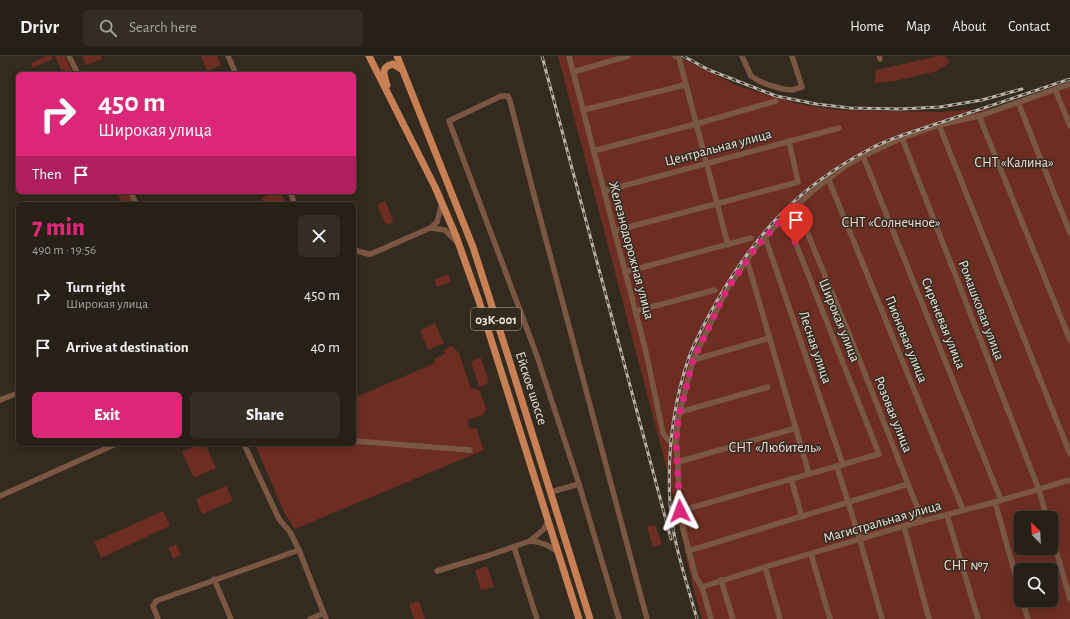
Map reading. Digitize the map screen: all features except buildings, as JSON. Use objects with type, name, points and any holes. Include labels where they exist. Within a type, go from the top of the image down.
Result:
[{"type":"main road","name":"Ейское шоссе","points":[[369,56],[442,202],[459,244],[479,300],[579,619]]},
{"type":"main road","name":"Ейское шоссе","points":[[397,56],[472,247],[506,348],[590,619]]},
{"type":"main road","name":"03К-001","points":[[392,104],[383,74],[384,69],[393,64],[399,67],[403,72]]},
{"type":"street","points":[[69,56],[77,72]]},
{"type":"street","points":[[228,56],[235,72]]},
{"type":"street","name":"Железнодорожная улица","points":[[568,56],[636,311],[663,433],[668,440],[676,443]]},
{"type":"street","points":[[573,72],[628,56]]},
{"type":"street","points":[[742,56],[751,76],[758,81],[783,89],[792,90],[802,87],[792,56]]},
{"type":"street","points":[[677,57],[707,162],[728,244]]},
{"type":"street","points":[[711,619],[702,587],[696,578],[688,551],[680,511],[676,443],[678,420],[685,386],[693,360],[726,291],[765,237],[796,205],[828,178],[863,156],[902,138],[939,125],[979,116],[1070,84]]},
{"type":"street","points":[[583,110],[685,85]]},
{"type":"street","points":[[1055,89],[1070,126]]},
{"type":"street","points":[[619,619],[579,484],[536,353],[449,121],[501,96],[508,96],[510,101],[532,191],[647,619]]},
{"type":"street","points":[[593,151],[776,101]]},
{"type":"street","points":[[1018,102],[1070,233]]},
{"type":"street","points":[[979,116],[1070,340]]},
{"type":"street","points":[[939,125],[1010,300],[1070,454]]},
{"type":"street","name":"Центральная улица","points":[[604,190],[838,128]]},
{"type":"street","name":"Ромашковая улица","points":[[902,138],[1039,490],[1045,511]]},
{"type":"street","points":[[614,231],[798,182],[789,141]]},
{"type":"street","name":"Сиреневая улица","points":[[863,156],[1001,500]]},
{"type":"street","name":"Пионовая улица","points":[[828,178],[963,510]]},
{"type":"street","points":[[356,251],[371,254],[430,228],[437,222],[442,202]]},
{"type":"street","name":"Розовая улица","points":[[796,205],[858,356],[918,509],[920,522]]},
{"type":"street","name":"Широкая улица","points":[[785,216],[879,454],[843,465]]},
{"type":"street","points":[[430,228],[445,230],[459,244]]},
{"type":"street","name":"Лесная улица","points":[[765,237],[843,465]]},
{"type":"street","points":[[625,272],[751,238]]},
{"type":"street","points":[[747,260],[809,474]]},
{"type":"street","points":[[636,311],[715,290]]},
{"type":"street","points":[[693,360],[770,338]]},
{"type":"street","points":[[680,412],[768,387]]},
{"type":"street","points":[[0,400],[16,394]]},
{"type":"street","points":[[678,462],[796,428]]},
{"type":"street","points":[[356,441],[470,450]]},
{"type":"street","points":[[0,496],[112,446]]},
{"type":"street","points":[[245,446],[279,519],[290,532],[325,616],[310,619]]},
{"type":"street","points":[[680,511],[843,465]]},
{"type":"street","points":[[837,466],[849,502],[882,619]]},
{"type":"street","points":[[791,479],[802,517]]},
{"type":"street","name":"Магистральная улица","points":[[702,587],[721,580],[904,526],[1039,490],[1070,480]]},
{"type":"street","points":[[551,492],[579,484]]},
{"type":"street","points":[[688,551],[908,484]]},
{"type":"street","points":[[995,502],[1014,570]]},
{"type":"street","points":[[948,515],[978,619]]},
{"type":"street","points":[[437,571],[530,541],[544,529],[548,521]]},
{"type":"street","points":[[904,526],[929,619]]},
{"type":"street","points":[[530,541],[541,542],[558,552]]},
{"type":"street","points":[[514,547],[537,619]]},
{"type":"street","points":[[158,619],[153,606],[156,600],[298,550]]},
{"type":"street","points":[[811,554],[830,619]]},
{"type":"street","points":[[1058,555],[1070,599]]},
{"type":"street","points":[[765,567],[780,619]]},
{"type":"street","points":[[214,579],[231,619]]},
{"type":"street","points":[[721,580],[733,619]]},
{"type":"street","points":[[1024,607],[1028,619]]},
{"type":"green space","points":[[46,56],[51,56],[53,59],[33,68],[31,63]]},
{"type":"green space","points":[[55,56],[65,56],[72,72],[62,72]]},
{"type":"green space","points":[[82,56],[101,56],[102,59],[86,65]]},
{"type":"green space","points":[[201,56],[217,56],[221,65],[207,71]]},
{"type":"green space","points":[[558,56],[677,56],[738,86],[795,103],[839,110],[940,112],[996,108],[1070,82],[1070,619],[702,619],[692,583],[667,470]]},
{"type":"green space","points":[[938,56],[945,56],[950,62],[937,71],[895,81],[874,83],[876,70]]},
{"type":"green space","points":[[118,194],[130,194],[133,202],[121,202]]},
{"type":"green space","points":[[270,194],[282,194],[285,202],[263,202],[261,198]]},
{"type":"green space","points":[[385,201],[393,219],[392,223],[389,224],[385,223],[377,205]]},
{"type":"green space","points":[[448,274],[451,282],[437,287],[434,280]]},
{"type":"green space","points":[[435,323],[444,343],[428,350],[420,330]]},
{"type":"green space","points":[[452,346],[459,353],[471,389],[475,388],[480,391],[486,409],[483,415],[467,420],[470,429],[476,428],[484,450],[295,529],[284,512],[256,446],[356,446],[356,397],[435,363],[434,359],[445,354],[444,350]]},
{"type":"green space","points":[[481,358],[489,383],[479,387],[471,361]]},
{"type":"green space","points":[[196,446],[206,446],[216,468],[194,478],[182,452]]},
{"type":"green space","points":[[226,486],[233,501],[202,514],[196,499]]},
{"type":"green space","points":[[163,511],[170,526],[101,558],[94,542]]},
{"type":"green space","points":[[655,525],[662,544],[653,547],[647,527]]},
{"type":"green space","points":[[176,544],[181,555],[173,559],[168,548]]},
{"type":"green space","points":[[487,566],[494,587],[481,590],[475,570]]},
{"type":"green space","points":[[419,601],[425,619],[414,619],[409,604]]},
{"type":"railway","points":[[542,56],[671,539]]},
{"type":"railway","points":[[683,56],[709,70],[776,96],[816,104],[850,108],[901,109],[940,107],[982,100],[1022,89]]},
{"type":"railway","points":[[697,619],[680,562],[671,518],[669,467],[672,429],[683,375],[689,357],[718,299],[748,253],[782,213],[801,195],[821,179],[876,146],[1070,79]]},
{"type":"route","points":[[680,511],[676,443],[681,405],[693,360],[726,291],[756,247],[785,216],[796,244]]},
{"type":"park label","name":"СНТ «Калина»","points":[[1014,162]]},
{"type":"park label","name":"СНТ «Солнечное»","points":[[891,222]]},
{"type":"park label","name":"СНТ «Любитель»","points":[[775,447]]},
{"type":"park label","name":"СНТ №7","points":[[966,565]]}]
